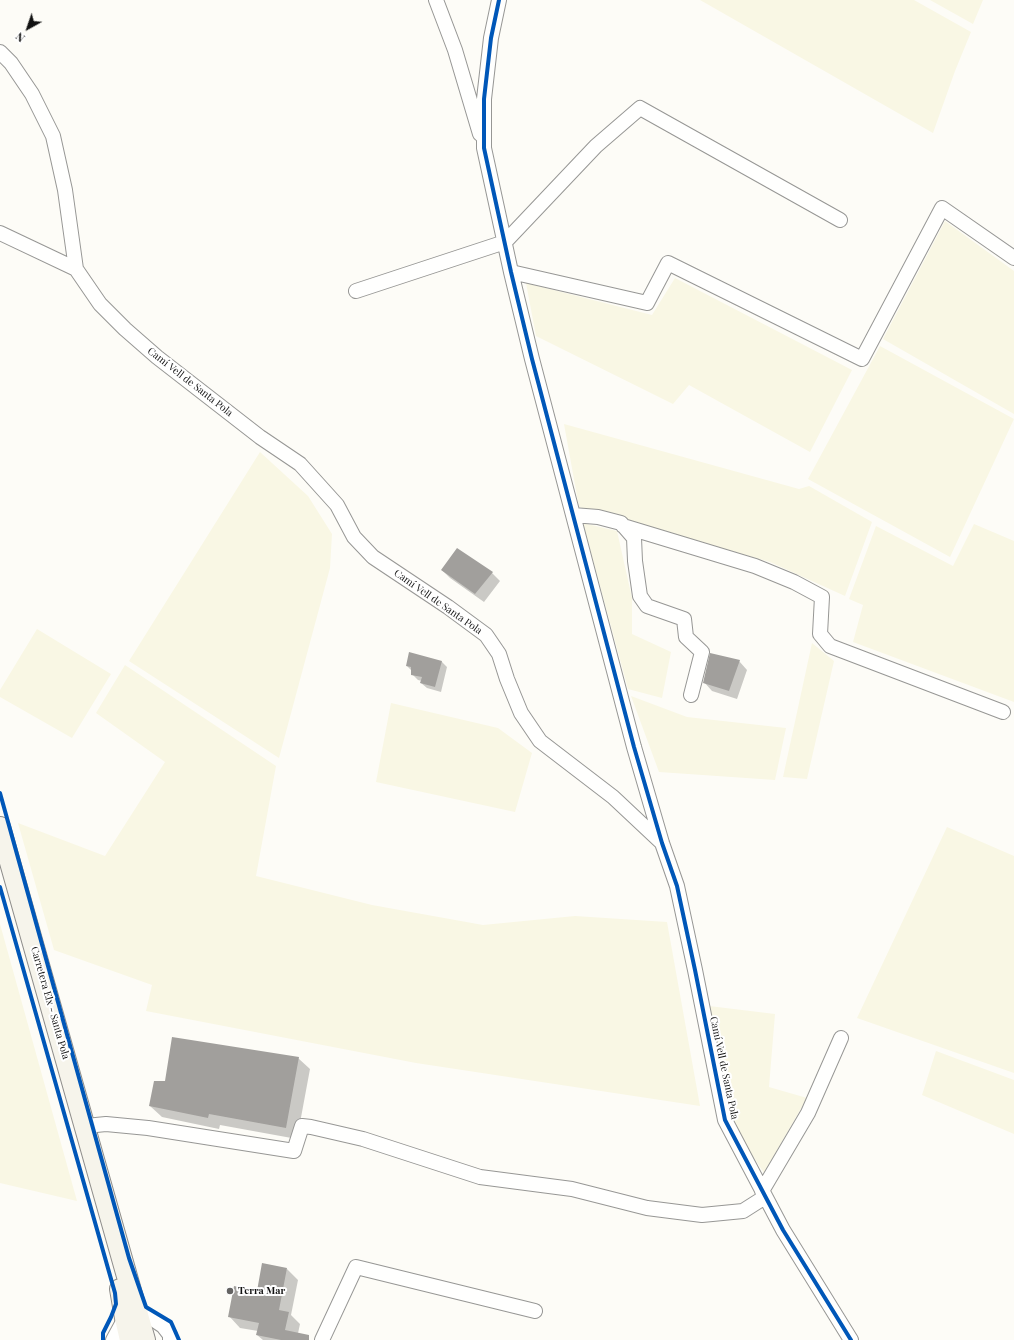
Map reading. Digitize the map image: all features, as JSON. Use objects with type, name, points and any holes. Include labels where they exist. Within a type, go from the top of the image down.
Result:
[{"type":"main road","name":"Carretera Elx - Santa Pola","points":[[0,828],[86,1126],[132,1317],[130,1340]]},
{"type":"main road","name":"Carretera Elx - Santa Pola","points":[[0,859],[120,1291],[145,1340]]},
{"type":"street","points":[[436,0],[455,50],[484,148],[532,359],[634,747],[662,843]]},
{"type":"street","points":[[484,148],[484,99],[490,38],[499,0]]},
{"type":"street","name":"Camí Vell de Santa Pola","points":[[0,52],[11,63],[32,94],[53,136],[65,190],[76,269],[100,304],[125,329],[157,357],[260,437],[300,464],[337,505],[354,537],[373,557],[448,607],[486,635],[499,654],[507,679],[521,713],[540,741],[613,797],[662,843],[677,886],[724,1120],[782,1230],[851,1340]]},
{"type":"street","points":[[356,290],[505,242],[596,146],[640,108],[840,220]]},
{"type":"street","points":[[511,272],[647,303],[668,264],[862,359],[942,208],[1014,258]]},
{"type":"street","points":[[0,233],[76,269]]},
{"type":"street","points":[[573,515],[598,517],[621,523],[634,538],[635,561],[640,596],[647,606],[684,619],[686,637],[702,652],[691,695]]},
{"type":"street","points":[[623,526],[755,566],[794,582],[822,597],[820,634],[830,646],[1003,712]]},
{"type":"street","points":[[86,1126],[106,1124],[148,1128],[294,1151],[302,1126],[312,1127],[363,1139],[480,1177],[572,1189],[647,1208],[702,1215],[743,1211],[763,1194],[808,1113],[841,1038]]},
{"type":"street","points":[[322,1340],[356,1267],[535,1311]]},
{"type":"street","points":[[113,1340],[132,1317],[150,1318],[163,1326],[170,1335],[170,1340]]},
{"type":"shaded area","points":[[700,0],[914,0],[971,32],[955,71],[933,133]]},
{"type":"shaded area","points":[[930,0],[983,0],[973,24]]},
{"type":"shaded area","points":[[945,221],[1014,271],[1014,414],[883,339]]},
{"type":"shaded area","points":[[675,278],[852,370],[810,452],[689,385],[673,404],[536,336],[526,283],[652,315]]},
{"type":"shaded area","points":[[880,346],[1014,419],[950,557],[808,479]]},
{"type":"shaded area","points":[[564,424],[799,489],[809,486],[872,522],[845,596],[770,562],[579,507]]},
{"type":"shaded area","points":[[260,452],[308,496],[332,534],[330,568],[279,758],[129,661]]},
{"type":"shaded area","points":[[583,523],[617,531],[632,598],[632,634],[671,652],[662,698],[628,689]]},
{"type":"shaded area","points":[[974,524],[1014,541],[1014,702],[853,642],[863,605],[849,599],[876,526],[953,566]]},
{"type":"shaded area","points":[[37,629],[111,674],[72,738],[0,697],[0,690]]},
{"type":"shaded area","points":[[812,643],[834,661],[807,779],[783,777]]},
{"type":"shaded area","points":[[125,665],[276,766],[256,876],[372,905],[483,925],[575,916],[667,922],[700,1106],[416,1063],[146,1011],[152,985],[54,950],[18,823],[105,856],[165,762],[96,713]]},
{"type":"shaded area","points":[[631,696],[687,717],[786,728],[775,780],[659,772]]},
{"type":"shaded area","points":[[391,703],[498,728],[532,753],[515,812],[376,782]]},
{"type":"shaded area","points":[[947,827],[1014,856],[1014,1073],[857,1018]]},
{"type":"shaded area","points":[[0,924],[77,1201],[0,1183]]},
{"type":"shaded area","points":[[709,1006],[775,1014],[769,1087],[807,1098],[764,1173],[736,1131]]},
{"type":"shaded area","points":[[936,1051],[1014,1080],[1014,1134],[922,1095]]},
{"type":"building","points":[[457,548],[493,572],[475,594],[441,570]]},
{"type":"building","points":[[409,652],[442,661],[435,687],[420,683],[422,677],[411,675],[411,667],[406,666]]},
{"type":"building","points":[[710,653],[740,660],[729,691],[703,683]]},
{"type":"building","points":[[172,1037],[299,1057],[286,1128],[209,1114],[208,1118],[149,1106],[154,1081],[165,1081]]},
{"type":"building","points":[[262,1263],[287,1268],[279,1310],[289,1312],[285,1330],[309,1335],[309,1340],[281,1340],[256,1335],[259,1323],[228,1317],[234,1286],[257,1291]]},
{"type":"cycle path","points":[[499,0],[491,38],[484,99],[484,148],[532,359],[634,747],[662,843],[677,886],[725,1120],[783,1230],[851,1340]]},
{"type":"cycle path","points":[[0,793],[129,1258],[146,1307],[171,1322],[179,1340]]},
{"type":"cycle path","points":[[0,887],[115,1293],[116,1304],[103,1333],[103,1340]]},
{"type":"place","name":"Terra Mar","points":[[230,1291]]}]
